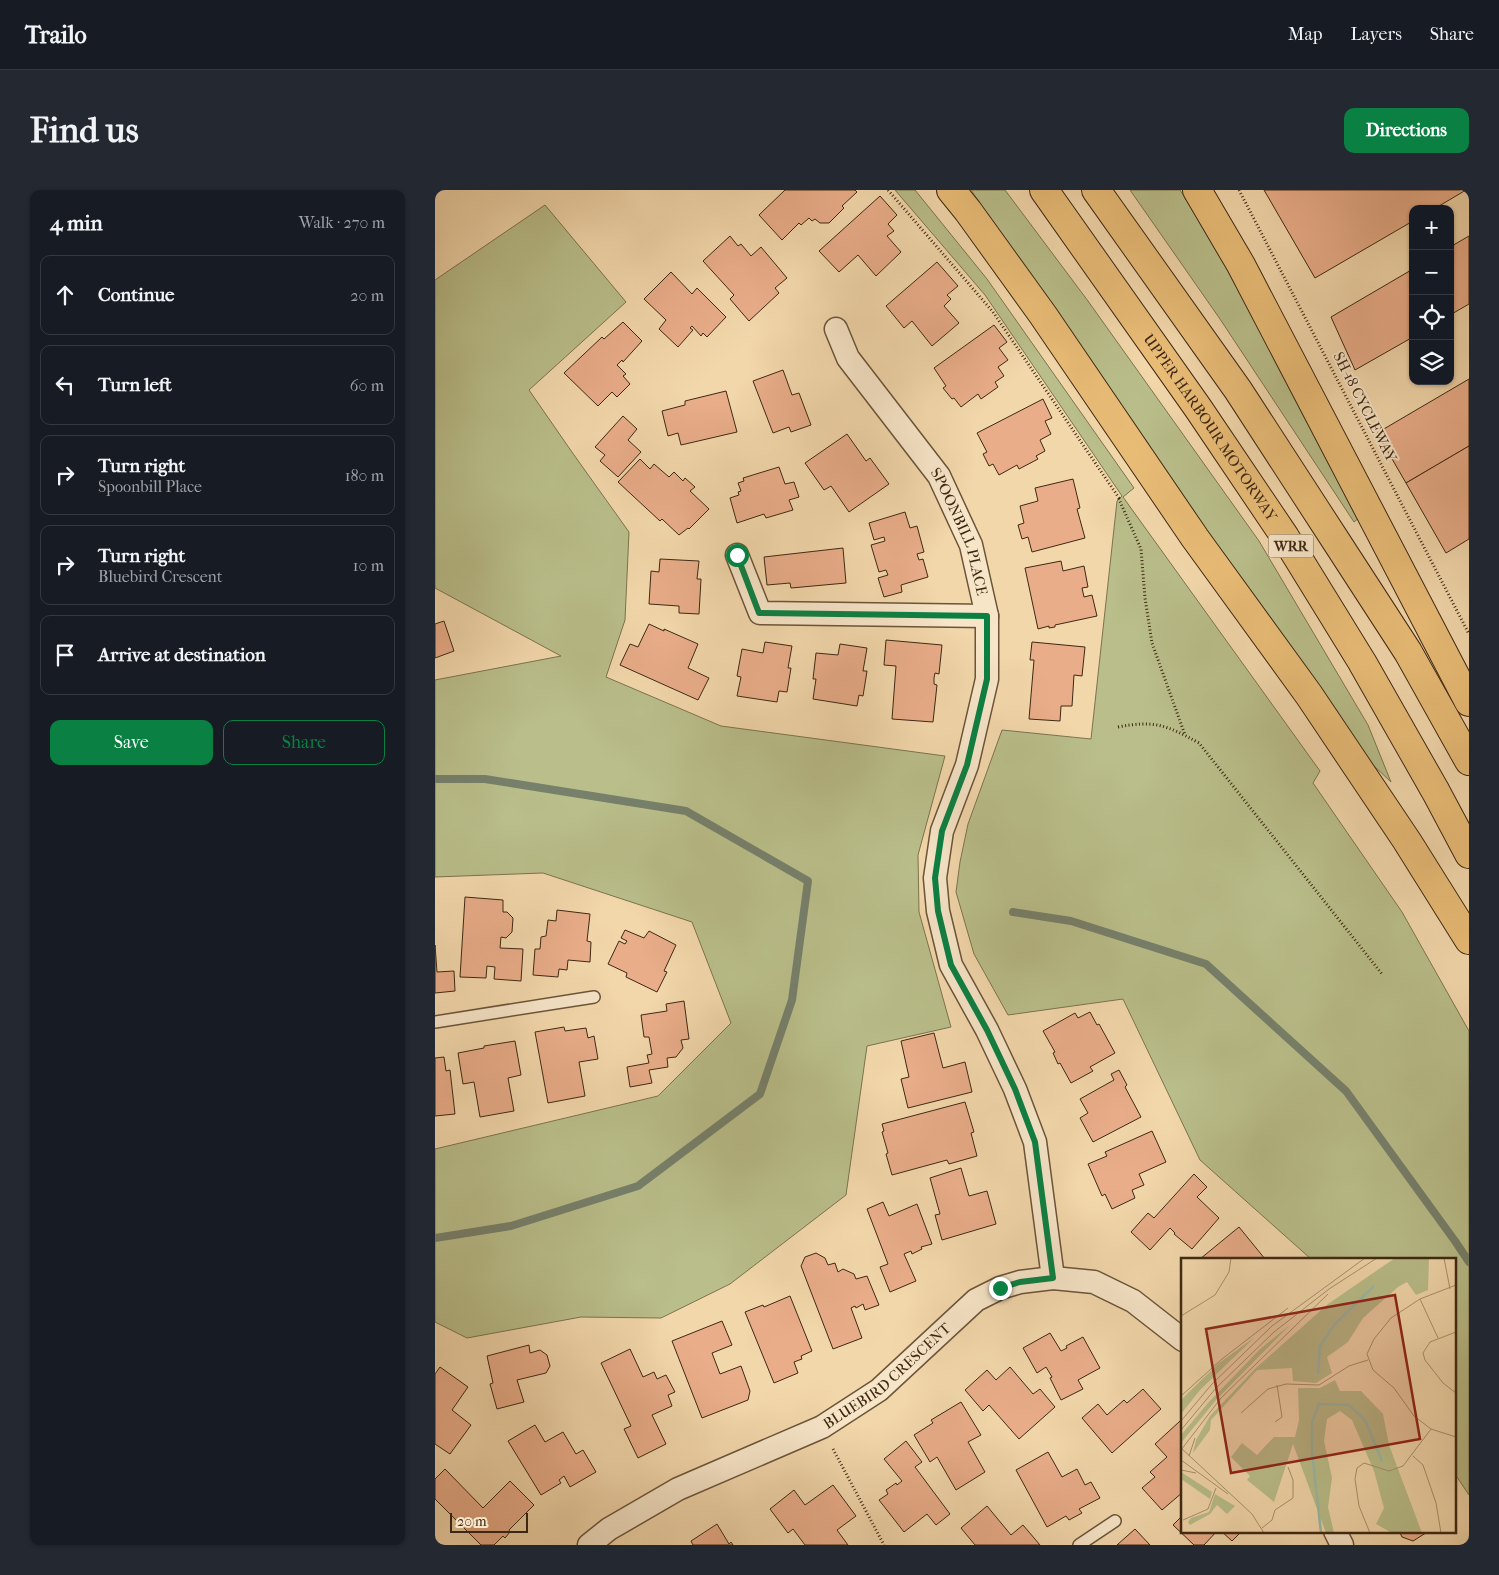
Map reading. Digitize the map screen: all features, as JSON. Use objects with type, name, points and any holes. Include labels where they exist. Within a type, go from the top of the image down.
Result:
[{"type":"highway","points":[[951,190],[1043,315],[1195,538],[1309,695],[1407,841],[1469,940]]},
{"type":"highway","name":"UPPER HARBOUR MOTORWAY","points":[[1044,190],[1193,400],[1285,537],[1362,662],[1469,854]]},
{"type":"highway","name":"WRR","points":[[1096,190],[1238,390],[1336,540],[1408,652],[1469,761]]},
{"type":"highway","points":[[1197,190],[1241,265],[1469,702]]},
{"type":"street","name":"SPOONBILL PLACE","points":[[836,329],[848,358],[939,476],[971,544],[987,616],[987,679],[967,765],[942,831],[935,878],[938,911],[951,965],[987,1030],[1015,1089],[1035,1142],[1053,1278]]},
{"type":"street","points":[[737,555],[759,613],[987,616]]},
{"type":"street","name":"BLUEBIRD CRESCENT","points":[[589,1545],[609,1529],[678,1489],[822,1427],[879,1390],[977,1300],[1000,1288],[1013,1284],[1053,1278],[1094,1282],[1133,1301],[1181,1338]]},
{"type":"street","points":[[1336,1532],[1343,1545]]},
{"type":"lane","points":[[435,1022],[594,997]]},
{"type":"lane","points":[[1079,1545],[1115,1521]]},
{"type":"path","points":[[888,190],[993,312],[1119,498],[1141,549],[1145,598],[1152,643],[1185,735]]},
{"type":"path","name":"SH-18 CYCLEWAY","points":[[1239,190],[1469,634]]},
{"type":"path","points":[[1118,728],[1136,724],[1169,727],[1199,742],[1382,974]]},
{"type":"path","points":[[833,1449],[884,1545]]},
{"type":"green space","points":[[895,190],[915,190],[987,279],[1134,488],[1123,497],[1320,771],[1313,783],[1402,912],[1469,1031],[1469,1495],[1457,1477],[1457,1258],[1310,1258],[1200,1160],[1123,999],[1008,1015],[974,954],[956,892],[968,824],[1002,730],[1091,739],[1117,501],[1122,496],[985,295]]},
{"type":"green space","points":[[971,190],[1005,190],[1088,301],[1259,541],[1368,725],[1391,782],[1354,747]]},
{"type":"green space","points":[[1130,190],[1180,190],[1213,242],[1360,517],[1354,522],[1220,319]]},
{"type":"green space","points":[[545,205],[626,302],[529,390],[629,532],[625,620],[606,677],[721,726],[945,756],[918,855],[919,912],[951,1027],[867,1046],[846,1195],[730,1284],[661,1318],[581,1317],[467,1338],[435,1322],[435,1149],[658,1096],[731,1023],[692,922],[543,873],[435,877],[435,680],[561,656],[435,588],[435,280]]},
{"type":"building","points":[[785,190],[855,190],[857,192],[842,206],[844,208],[829,223],[820,223],[815,219],[812,221],[809,218],[801,225],[799,223],[782,240],[759,215]]},
{"type":"building","points":[[1264,190],[1466,190],[1441,205],[1409,205],[1409,223],[1315,278]]},
{"type":"building","points":[[880,196],[897,215],[888,224],[894,231],[887,236],[901,252],[876,276],[858,255],[839,272],[819,251]]},
{"type":"building","points":[[730,236],[738,246],[741,244],[751,256],[761,247],[787,278],[775,288],[779,293],[749,321],[730,299],[734,295],[703,261]]},
{"type":"building","points":[[1469,236],[1469,304],[1454,313],[1454,250],[1454,245]]},
{"type":"building","points":[[937,262],[958,286],[947,295],[951,299],[944,306],[959,323],[932,346],[912,321],[904,328],[886,306]]},
{"type":"building","points":[[1409,271],[1409,339],[1355,370],[1331,317]]},
{"type":"building","points":[[671,272],[692,294],[697,288],[726,317],[707,337],[703,333],[701,336],[692,326],[690,328],[693,330],[678,347],[659,329],[666,320],[644,299]]},
{"type":"building","points":[[623,322],[642,341],[623,362],[622,360],[617,365],[626,374],[623,376],[630,384],[617,397],[612,392],[598,406],[564,373],[602,337],[604,339]]},
{"type":"building","points":[[994,325],[1007,342],[999,348],[1008,360],[998,367],[1004,376],[995,382],[998,387],[981,399],[978,394],[961,407],[943,388],[946,386],[934,368]]},
{"type":"building","points":[[783,370],[792,395],[799,393],[811,425],[791,432],[789,427],[773,433],[753,381]]},
{"type":"building","points":[[1469,379],[1469,446],[1406,483],[1377,433]]},
{"type":"building","points":[[726,391],[737,432],[681,445],[678,433],[668,436],[662,411],[685,405],[685,401]]},
{"type":"building","points":[[1043,399],[1052,418],[1045,421],[1051,434],[1040,440],[1045,451],[1036,456],[1038,459],[1019,469],[1017,465],[999,475],[993,464],[989,466],[983,454],[987,452],[977,433]]},
{"type":"building","points":[[623,416],[637,429],[628,440],[641,452],[618,477],[600,461],[605,455],[595,447]]},
{"type":"building","points":[[847,434],[866,461],[870,458],[889,484],[849,512],[831,486],[824,490],[805,463]]},
{"type":"building","points":[[1469,446],[1469,539],[1446,553],[1406,483]]},
{"type":"building","points":[[640,459],[650,469],[654,464],[669,477],[674,472],[683,481],[685,478],[695,487],[690,491],[709,509],[689,529],[679,535],[662,519],[660,521],[618,482]]},
{"type":"building","points":[[779,467],[785,484],[794,482],[799,497],[789,500],[793,510],[766,518],[764,514],[737,523],[730,498],[739,495],[738,492],[741,491],[738,483],[744,481],[743,478]]},
{"type":"building","points":[[1073,479],[1080,508],[1077,509],[1085,538],[1032,552],[1028,537],[1022,539],[1018,525],[1024,523],[1020,506],[1038,501],[1035,488]]},
{"type":"building","points":[[905,512],[910,528],[917,526],[924,552],[917,554],[919,560],[923,559],[928,577],[901,585],[902,592],[884,597],[878,578],[888,575],[886,570],[879,572],[871,545],[885,541],[884,537],[874,540],[869,523]]},
{"type":"building","points":[[843,548],[846,583],[791,588],[790,583],[767,585],[764,557]]},
{"type":"building","points":[[660,559],[699,561],[697,579],[701,579],[699,614],[679,613],[679,606],[649,604],[651,571],[659,572]]},
{"type":"building","points":[[1061,561],[1063,571],[1084,566],[1088,587],[1082,588],[1084,597],[1092,595],[1097,616],[1055,625],[1055,627],[1049,628],[1049,626],[1038,629],[1025,568]]},
{"type":"building","points":[[444,621],[454,651],[435,658],[435,624]]},
{"type":"building","points":[[649,624],[698,644],[688,668],[709,678],[698,700],[620,665],[630,644],[638,647]]},
{"type":"building","points":[[886,640],[942,645],[939,674],[935,673],[934,678],[934,684],[937,685],[933,722],[892,719],[896,666],[884,665]]},
{"type":"building","points":[[765,642],[792,646],[788,668],[791,668],[787,692],[779,691],[777,702],[737,696],[741,677],[737,676],[742,649],[763,653]]},
{"type":"building","points":[[1032,642],[1085,647],[1082,676],[1074,675],[1072,706],[1061,706],[1060,721],[1029,719],[1034,660],[1030,660]]},
{"type":"building","points":[[840,644],[867,648],[863,671],[867,671],[863,696],[859,695],[857,706],[813,699],[816,679],[813,679],[816,653],[838,655]]},
{"type":"building","points":[[465,897],[503,900],[503,912],[507,912],[513,918],[512,932],[506,938],[501,937],[500,948],[523,949],[521,981],[494,979],[495,967],[487,966],[486,978],[460,977]]},
{"type":"building","points":[[557,910],[590,914],[587,941],[591,942],[590,962],[568,960],[567,970],[559,969],[558,977],[533,975],[535,949],[540,949],[541,937],[546,936],[548,920],[556,921]]},
{"type":"building","points":[[625,930],[644,938],[649,931],[676,945],[664,971],[667,972],[657,992],[626,977],[627,973],[608,964],[619,941],[625,944],[627,941],[621,938]]},
{"type":"building","points":[[435,945],[437,972],[454,971],[455,991],[435,993]]},
{"type":"building","points":[[684,1001],[689,1039],[681,1040],[683,1048],[676,1057],[667,1058],[668,1067],[649,1070],[652,1083],[630,1087],[627,1067],[649,1063],[647,1055],[652,1054],[649,1037],[644,1037],[641,1015],[667,1011],[666,1004]]},
{"type":"building","points":[[1090,1012],[1115,1053],[1090,1067],[1093,1071],[1071,1083],[1060,1063],[1058,1064],[1053,1053],[1055,1052],[1043,1031],[1075,1013],[1078,1018]]},
{"type":"building","points":[[564,1027],[565,1031],[586,1028],[588,1038],[594,1036],[598,1059],[579,1062],[585,1096],[548,1103],[535,1032]]},
{"type":"building","points":[[934,1033],[943,1068],[965,1062],[972,1092],[908,1108],[901,1079],[909,1077],[901,1041]]},
{"type":"building","points":[[515,1041],[521,1075],[508,1078],[514,1111],[480,1117],[474,1082],[463,1084],[458,1053]]},
{"type":"building","points":[[444,1057],[446,1071],[450,1070],[455,1114],[435,1116],[435,1058]]},
{"type":"building","points":[[1119,1070],[1127,1085],[1125,1087],[1141,1117],[1093,1142],[1080,1118],[1088,1113],[1080,1099],[1114,1080],[1111,1074]]},
{"type":"building","points":[[965,1102],[974,1132],[971,1133],[977,1156],[949,1164],[947,1160],[892,1175],[886,1154],[888,1153],[882,1132],[884,1131],[882,1124]]},
{"type":"building","points":[[1152,1131],[1166,1162],[1139,1174],[1144,1185],[1132,1190],[1135,1198],[1112,1209],[1105,1194],[1102,1196],[1088,1164],[1107,1156],[1105,1152]]},
{"type":"building","points":[[961,1168],[969,1196],[987,1191],[996,1224],[942,1240],[935,1215],[940,1214],[930,1178]]},
{"type":"building","points":[[1194,1174],[1207,1187],[1197,1197],[1219,1218],[1192,1249],[1174,1234],[1170,1228],[1150,1250],[1131,1232],[1148,1213],[1154,1218]]},
{"type":"building","points":[[883,1202],[889,1216],[917,1204],[932,1244],[921,1247],[922,1249],[912,1254],[911,1251],[904,1254],[916,1281],[890,1292],[880,1267],[888,1264],[867,1209]]},
{"type":"building","points":[[1239,1227],[1264,1258],[1201,1258]]},
{"type":"building","points":[[816,1253],[825,1258],[828,1265],[835,1263],[838,1272],[843,1269],[854,1274],[856,1279],[867,1276],[879,1305],[865,1310],[863,1304],[856,1308],[855,1306],[851,1308],[862,1338],[833,1349],[801,1266],[805,1257]]},
{"type":"building","points":[[790,1296],[812,1351],[801,1356],[802,1359],[794,1362],[798,1373],[774,1383],[745,1312],[763,1305],[764,1307]]},
{"type":"building","points":[[722,1321],[732,1345],[712,1353],[720,1374],[741,1366],[750,1391],[748,1400],[702,1418],[672,1341]]},
{"type":"building","points":[[1050,1333],[1061,1351],[1067,1348],[1066,1346],[1083,1337],[1100,1368],[1078,1380],[1083,1389],[1061,1400],[1046,1367],[1037,1373],[1023,1348]]},
{"type":"building","points":[[529,1345],[530,1353],[540,1350],[547,1355],[550,1366],[546,1373],[517,1380],[524,1402],[497,1409],[490,1384],[493,1383],[487,1356]]},
{"type":"building","points":[[630,1349],[643,1377],[654,1372],[657,1379],[666,1375],[675,1392],[668,1395],[672,1406],[652,1415],[666,1444],[638,1458],[624,1429],[631,1426],[601,1363]]},
{"type":"building","points":[[440,1367],[468,1387],[452,1410],[471,1425],[450,1454],[435,1444],[435,1374]]},
{"type":"building","points":[[1010,1367],[1033,1394],[1040,1389],[1055,1407],[1019,1439],[989,1405],[983,1411],[965,1390],[987,1370],[996,1380]]},
{"type":"building","points":[[1143,1389],[1161,1409],[1112,1453],[1082,1418],[1098,1404],[1107,1415],[1124,1400],[1127,1403]]},
{"type":"building","points":[[961,1402],[981,1435],[968,1442],[985,1472],[956,1490],[937,1457],[930,1462],[914,1435],[933,1423],[931,1420]]},
{"type":"building","points":[[1181,1422],[1181,1494],[1162,1510],[1142,1488],[1155,1477],[1150,1472],[1167,1457],[1155,1444]]},
{"type":"building","points":[[535,1425],[545,1442],[563,1432],[576,1454],[583,1450],[596,1472],[570,1487],[564,1476],[559,1480],[561,1483],[541,1495],[508,1441]]},
{"type":"building","points":[[906,1441],[922,1462],[915,1467],[950,1514],[936,1525],[927,1514],[904,1532],[879,1500],[888,1494],[886,1490],[902,1481],[884,1459]]},
{"type":"building","points":[[1048,1452],[1062,1477],[1077,1469],[1085,1485],[1091,1482],[1100,1498],[1079,1509],[1082,1513],[1069,1520],[1066,1516],[1047,1527],[1016,1470]]},
{"type":"building","points":[[445,1469],[483,1508],[510,1481],[534,1505],[509,1530],[510,1532],[505,1538],[503,1536],[494,1545],[481,1545],[435,1499],[435,1479]]},
{"type":"building","points":[[833,1485],[856,1516],[837,1530],[848,1545],[805,1545],[793,1529],[788,1533],[770,1509],[794,1490],[805,1505]]},
{"type":"building","points":[[987,1506],[1011,1535],[1023,1525],[1040,1545],[975,1545],[961,1528]]},
{"type":"building","points":[[1181,1517],[1181,1532],[1216,1532],[1204,1545],[1194,1545],[1173,1525]]},
{"type":"building","points":[[717,1524],[729,1544],[731,1542],[733,1545],[693,1545],[691,1541]]},
{"type":"building","points":[[1135,1529],[1150,1545],[1117,1545]]},
{"type":"building","points":[[1222,1532],[1241,1532],[1232,1541]]},
{"type":"building","points":[[1400,1532],[1427,1532],[1413,1541],[1402,1537]]},
{"type":"waterway","points":[[435,779],[485,779],[686,811],[808,881],[792,1000],[760,1094],[638,1186],[511,1226],[435,1238]]},
{"type":"waterway","points":[[1013,912],[1071,921],[1206,964],[1346,1091],[1469,1262]]},
{"type":"route","points":[[737,555],[759,613],[987,616],[987,679],[967,765],[942,831],[935,878],[938,911],[951,965],[987,1030],[1015,1089],[1035,1142],[1053,1278],[1020,1282],[1000,1288]]}]
